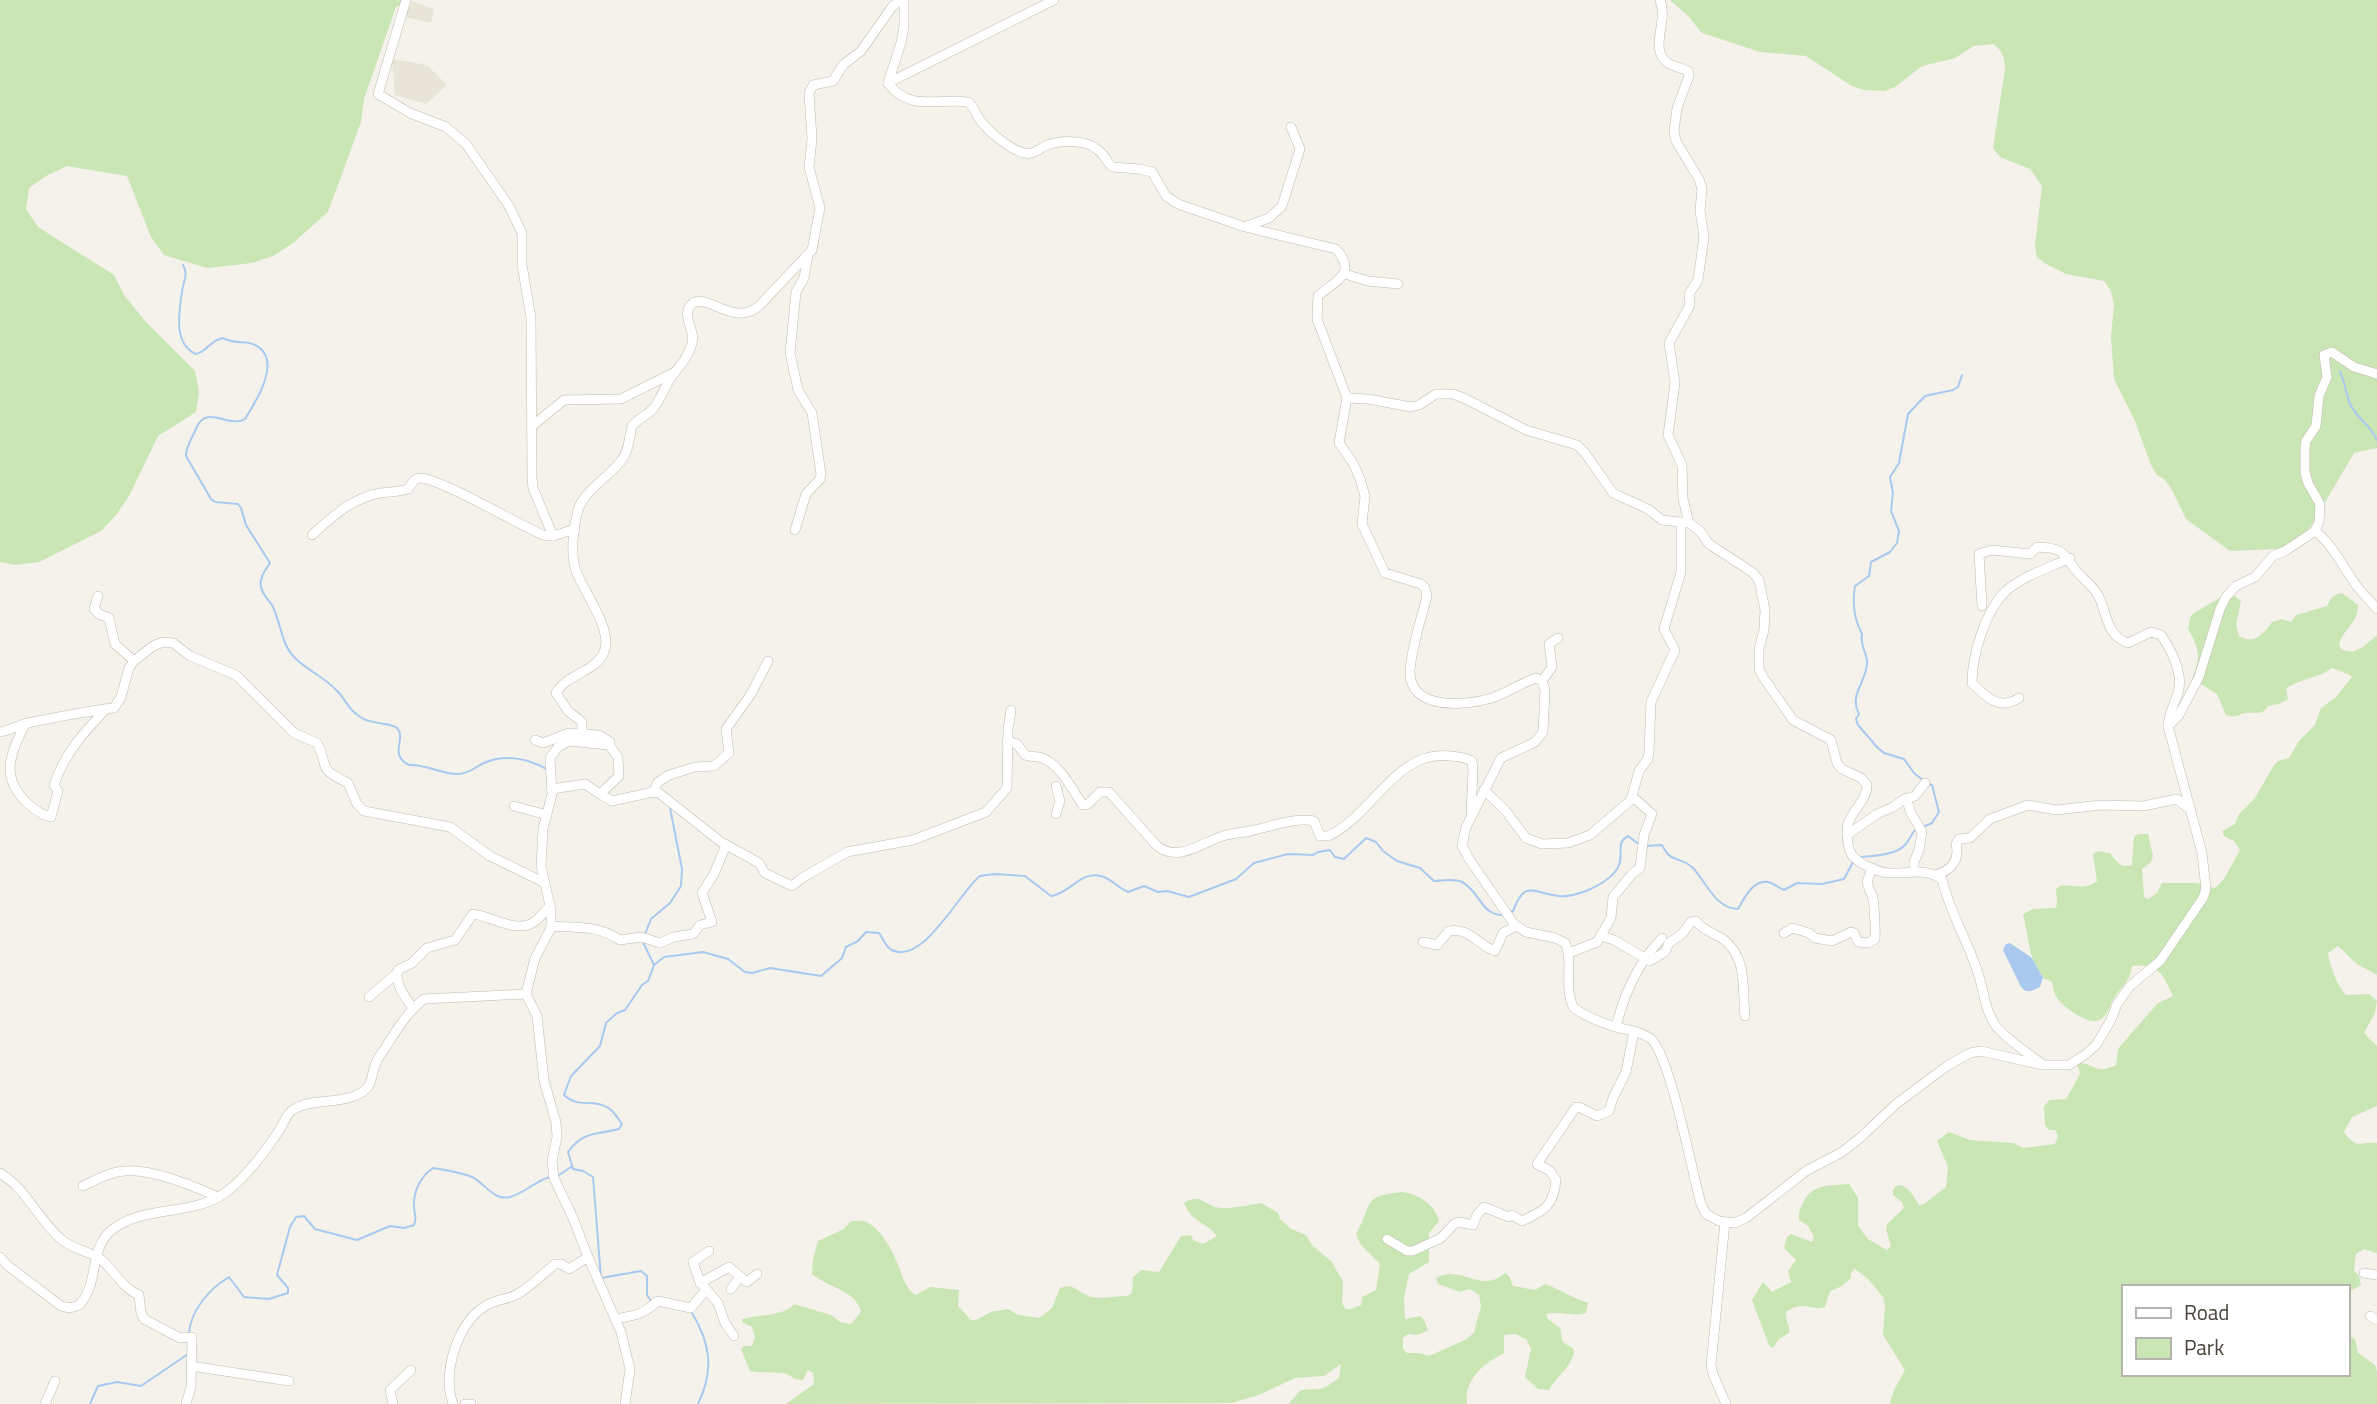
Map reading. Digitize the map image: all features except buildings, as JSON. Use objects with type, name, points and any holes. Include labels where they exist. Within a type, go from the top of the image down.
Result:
[{"type":"street","points":[[406,0],[378,93],[410,113],[446,127],[459,137],[494,184],[518,224],[523,239],[522,265],[531,318],[533,488],[553,536]]},
{"type":"street","points":[[888,83],[904,26],[902,0]]},
{"type":"street","points":[[581,735],[583,724],[568,711],[557,696],[557,691],[597,662],[606,647],[602,624],[575,568],[573,550],[580,505],[622,460],[632,426],[655,407],[675,372],[686,359],[694,334],[688,312],[691,305],[708,302],[725,311],[747,313],[760,305],[812,250],[820,208],[809,173],[812,139],[808,101],[810,88],[833,81],[843,65],[861,51],[892,7],[902,0]]},
{"type":"street","points":[[888,83],[1054,0]]},
{"type":"street","points":[[1484,790],[1505,810],[1518,831],[1526,838],[1542,844],[1568,843],[1584,838],[1625,806],[1632,796],[1639,771],[1648,759],[1651,702],[1675,650],[1664,629],[1681,572],[1685,523],[1682,465],[1668,435],[1675,383],[1669,350],[1690,305],[1689,294],[1698,280],[1704,237],[1700,211],[1702,188],[1676,141],[1674,120],[1689,76],[1688,71],[1663,59],[1659,51],[1658,42],[1664,15],[1660,0]]},
{"type":"street","points":[[888,83],[906,100],[968,102],[982,122],[1015,149],[1025,153],[1030,154],[1058,143],[1080,142],[1092,145],[1112,167],[1152,172],[1166,196],[1178,204],[1245,227],[1336,249],[1343,257],[1345,274],[1341,280],[1318,296],[1317,319],[1347,398],[1339,443],[1353,463],[1365,496],[1362,524],[1374,544],[1385,573],[1425,587],[1427,596],[1410,673],[1414,687],[1420,696],[1455,703],[1474,702],[1516,688],[1536,678],[1542,681],[1545,690],[1543,732],[1535,742],[1501,758],[1470,819],[1462,846],[1516,926],[1526,932],[1562,941],[1569,953],[1567,970],[1572,1006],[1579,1012],[1616,1027],[1651,1038],[1659,1050],[1667,1069],[1701,1204],[1706,1214],[1734,1223],[1746,1218],[1806,1171],[1842,1152],[1896,1104],[1962,1056],[1981,1051],[2042,1065],[2069,1065],[2096,1045],[2117,1004],[2130,986],[2160,961],[2203,898],[2206,889],[2202,853],[2168,726],[2169,714],[2180,682],[2170,649],[2159,633],[2151,632],[2127,643],[2114,634],[2095,589],[2080,576],[2070,558],[2062,551],[2044,547],[2037,547],[2030,554],[1992,551],[1979,554],[1982,606]]},
{"type":"street","points":[[1245,227],[1269,218],[1282,206],[1300,149],[1291,127]]},
{"type":"street","points":[[795,530],[806,494],[820,479],[821,474],[812,413],[798,390],[790,353],[796,292],[804,278],[808,255]]},
{"type":"street","points":[[1345,274],[1368,281],[1398,284]]},
{"type":"street","points":[[2168,726],[2179,715],[2199,677],[2226,597],[2236,586],[2255,577],[2273,556],[2315,531],[2319,522],[2320,504],[2305,472],[2305,448],[2306,441],[2316,426],[2319,396],[2327,377],[2324,355],[2332,352],[2354,368],[2377,374]]},
{"type":"street","points":[[531,426],[564,400],[621,399],[675,372]]},
{"type":"street","points":[[1347,398],[1411,407],[1436,394],[1453,394],[1526,430],[1577,445],[1613,493],[1648,509],[1662,520],[1685,523],[1700,531],[1709,544],[1752,572],[1759,580],[1765,610],[1759,669],[1793,720],[1830,740],[1837,764],[1861,778],[1867,785],[1867,793],[1847,824],[1852,855],[1872,868],[1889,874],[1914,871],[1942,879],[1945,893],[1979,974],[1991,1017],[2006,1036],[2042,1065]]},
{"type":"street","points":[[312,534],[351,504],[379,494],[408,489],[420,478],[463,495],[520,526],[543,535],[553,536],[575,529]]},
{"type":"street","points":[[2315,531],[2341,560],[2359,589],[2377,610]]},
{"type":"street","points":[[2019,698],[2001,704],[1993,701],[1972,683],[1981,633],[2005,592],[2031,576],[2070,558]]},
{"type":"street","points":[[98,596],[94,609],[109,618],[115,643],[134,661]]},
{"type":"street","points":[[1542,681],[1552,667],[1549,645],[1558,638]]},
{"type":"street","points":[[0,732],[67,714],[114,708],[134,661],[153,646],[168,642],[181,647],[193,657],[236,675],[294,733],[317,743],[326,771],[348,783],[357,804],[364,811],[450,827],[490,856],[543,882]]},
{"type":"street","points":[[653,792],[658,782],[669,775],[695,767],[713,766],[727,754],[730,750],[726,729],[751,694],[768,661]]},
{"type":"street","points":[[25,724],[7,764],[7,775],[17,793],[27,803],[51,817],[58,791],[54,785],[61,767],[80,735],[106,709]]},
{"type":"street","points":[[552,789],[584,784],[609,800],[617,801],[653,792],[659,793],[726,845],[757,862],[765,873],[793,886],[847,852],[913,839],[982,814],[997,802],[1007,788],[1007,741],[1011,710]]},
{"type":"street","points":[[535,740],[543,743],[569,733],[599,735],[610,742],[609,745],[618,757],[620,771],[617,779],[600,794]]},
{"type":"street","points":[[581,735],[558,747],[550,758],[552,789],[542,836],[541,866],[550,906],[551,926],[535,958],[526,993],[537,1016],[543,1073],[556,1122],[553,1174],[616,1319],[630,1368],[625,1404]]},
{"type":"street","points":[[568,741],[609,745]]},
{"type":"street","points":[[1007,741],[1017,744],[1025,755],[1041,758],[1053,766],[1085,805],[1100,792],[1109,792],[1157,846],[1174,853],[1223,836],[1297,820],[1314,821],[1320,836],[1325,837],[1356,817],[1408,766],[1439,754],[1472,761],[1474,771],[1470,819]]},
{"type":"street","points":[[1847,835],[1874,816],[1906,798],[1915,796],[1925,783]]},
{"type":"street","points":[[1056,786],[1060,801],[1056,814]]},
{"type":"street","points":[[1935,875],[1946,870],[1956,860],[1959,854],[1956,844],[1959,839],[1970,838],[1990,819],[2012,809],[2028,805],[2056,810],[2101,805],[2143,806],[2173,799],[2184,788]]},
{"type":"street","points":[[1060,801],[1077,796]]},
{"type":"street","points":[[1569,953],[1594,944],[1601,936],[1611,918],[1613,897],[1640,868],[1644,835],[1652,814],[1632,796]]},
{"type":"street","points":[[1906,798],[1922,832],[1914,871]]},
{"type":"street","points":[[2173,799],[2185,804],[2192,816]]},
{"type":"street","points":[[514,806],[547,815]]},
{"type":"street","points":[[551,926],[593,928],[610,933],[620,940],[641,937],[660,943],[674,936],[693,934],[700,925],[712,921],[703,892],[726,845]]},
{"type":"street","points":[[1784,933],[1795,929],[1810,933],[1815,938],[1832,941],[1851,932],[1858,942],[1868,943],[1875,939],[1877,934],[1874,901],[1867,882],[1872,868]]},
{"type":"street","points":[[369,997],[427,948],[455,940],[472,915],[505,924],[526,925],[533,923],[550,906]]},
{"type":"street","points":[[1601,936],[1614,940],[1650,961],[1665,952],[1669,943],[1682,934],[1691,922],[1696,921],[1700,927],[1715,933],[1728,943],[1741,964],[1745,1016]]},
{"type":"street","points":[[1423,942],[1437,945],[1450,931],[1458,930],[1470,934],[1495,951],[1503,933],[1516,926]]},
{"type":"street","points":[[1616,1027],[1626,994],[1646,955],[1662,939]]},
{"type":"street","points":[[396,974],[401,990],[413,1008]]},
{"type":"street","points":[[0,1256],[7,1265],[55,1301],[70,1308],[79,1305],[86,1295],[96,1255],[106,1236],[120,1224],[137,1217],[184,1208],[219,1196],[251,1169],[293,1110],[305,1105],[353,1096],[366,1088],[377,1059],[413,1008],[429,997],[526,993]]},
{"type":"street","points":[[1387,1239],[1413,1251],[1441,1238],[1454,1224],[1459,1222],[1473,1225],[1484,1207],[1522,1221],[1545,1210],[1556,1191],[1556,1180],[1550,1171],[1538,1164],[1577,1107],[1597,1116],[1609,1111],[1626,1072],[1634,1031]]},
{"type":"street","points":[[83,1186],[108,1174],[138,1170],[219,1196]]},
{"type":"street","points":[[0,1172],[27,1196],[63,1241],[73,1248],[96,1255],[127,1289],[140,1296],[144,1319],[174,1336],[192,1337],[191,1387],[186,1404]]},
{"type":"street","points":[[1725,1222],[1711,1365],[1726,1404]]},
{"type":"street","points":[[709,1251],[693,1261],[703,1286],[718,1303],[725,1323],[734,1336]]},
{"type":"street","points":[[453,1404],[448,1375],[460,1334],[468,1321],[495,1301],[520,1293],[555,1264],[570,1269],[588,1257]]},
{"type":"street","points":[[616,1319],[648,1311],[656,1302],[691,1307],[703,1286],[730,1266],[739,1278],[748,1282],[757,1274]]},
{"type":"street","points":[[2364,1273],[2377,1275]]},
{"type":"street","points":[[731,1289],[739,1278]]},
{"type":"street","points":[[191,1366],[289,1381]]},
{"type":"street","points":[[393,1404],[390,1390],[411,1370]]},
{"type":"street","points":[[45,1404],[55,1381]]},
{"type":"street","points":[[465,1404],[471,1404]]},
{"type":"shaded area","points":[[412,1],[434,9],[431,23],[405,17]]},
{"type":"shaded area","points":[[392,59],[427,65],[447,85],[426,104],[395,95]]},
{"type":"green space","points":[[0,0],[406,0],[396,7],[364,99],[361,122],[328,212],[293,243],[273,256],[252,263],[207,268],[164,255],[151,237],[127,176],[67,166],[29,188],[26,209],[38,227],[114,275],[124,295],[146,322],[195,371],[199,392],[196,412],[158,436],[129,496],[101,531],[39,562],[15,565],[0,562]]},
{"type":"green space","points":[[1670,0],[2377,0],[2377,448],[2354,453],[2311,526],[2285,551],[2230,551],[2186,519],[2171,488],[2151,465],[2135,421],[2114,379],[2111,336],[2114,305],[2111,291],[2104,281],[2066,274],[2037,257],[2035,246],[2042,186],[2030,169],[2000,157],[1993,148],[2005,69],[2003,55],[1994,44],[1974,46],[1955,58],[1922,66],[1895,87],[1885,91],[1864,90],[1852,86],[1806,56],[1760,52],[1702,33]]},
{"type":"green space","points":[[2230,592],[2241,601],[2236,625],[2239,636],[2249,640],[2258,637],[2272,622],[2282,619],[2291,622],[2296,615],[2327,606],[2333,597],[2342,593],[2358,605],[2355,618],[2340,640],[2339,646],[2342,650],[2352,652],[2377,635],[2377,975],[2357,964],[2338,946],[2328,953],[2334,976],[2346,995],[2369,994],[2377,1001],[2375,1013],[2364,1033],[2377,1046],[2377,1106],[2352,1117],[2344,1132],[2359,1144],[2377,1143],[2377,1253],[2364,1249],[2356,1254],[2354,1271],[2359,1276],[2361,1285],[2349,1292],[2349,1285],[2122,1285],[2122,1376],[2349,1376],[2349,1336],[2355,1339],[2358,1353],[2375,1365],[2377,1404],[1890,1404],[1905,1370],[1883,1335],[1883,1297],[1868,1279],[1855,1269],[1851,1278],[1830,1291],[1825,1307],[1798,1306],[1786,1312],[1789,1333],[1779,1339],[1773,1348],[1769,1345],[1752,1300],[1763,1282],[1772,1292],[1791,1282],[1788,1271],[1796,1260],[1784,1248],[1787,1237],[1791,1234],[1812,1242],[1814,1237],[1808,1226],[1799,1220],[1807,1197],[1822,1187],[1849,1184],[1858,1198],[1858,1226],[1868,1239],[1887,1250],[1891,1246],[1887,1224],[1904,1208],[1902,1202],[1893,1195],[1896,1186],[1902,1185],[1910,1191],[1919,1205],[1946,1187],[1948,1167],[1937,1141],[1949,1132],[1970,1140],[2013,1143],[2023,1148],[2055,1144],[2058,1136],[2055,1130],[2049,1130],[2045,1125],[2044,1106],[2050,1100],[2066,1099],[2080,1074],[2077,1063],[2099,1069],[2116,1065],[2118,1049],[2122,1044],[2158,1003],[2173,996],[2162,975],[2154,968],[2132,966],[2128,980],[2102,1018],[2095,1021],[2076,1014],[2057,998],[2052,982],[2043,978],[2032,958],[2023,914],[2033,909],[2056,908],[2056,889],[2060,886],[2084,886],[2097,881],[2093,854],[2098,851],[2110,853],[2122,865],[2132,865],[2134,837],[2138,834],[2148,834],[2153,856],[2151,862],[2142,869],[2144,897],[2148,899],[2157,893],[2162,883],[2196,883],[2215,888],[2224,879],[2240,850],[2222,831],[2235,824],[2239,814],[2255,798],[2274,765],[2289,758],[2299,741],[2315,725],[2321,708],[2335,698],[2352,677],[2332,668],[2291,685],[2286,689],[2288,699],[2279,704],[2268,706],[2258,713],[2226,715],[2217,694],[2192,679],[2198,653],[2188,629],[2194,613]]},
{"type":"green space","points":[[1402,1192],[1425,1201],[1434,1210],[1439,1221],[1429,1233],[1429,1262],[1409,1274],[1404,1298],[1405,1319],[1420,1316],[1428,1330],[1418,1335],[1408,1334],[1403,1338],[1403,1349],[1407,1353],[1429,1356],[1465,1340],[1474,1333],[1481,1306],[1479,1295],[1470,1289],[1460,1292],[1438,1284],[1436,1278],[1450,1274],[1486,1281],[1505,1273],[1513,1286],[1535,1290],[1545,1284],[1588,1303],[1586,1313],[1546,1314],[1548,1319],[1560,1328],[1563,1342],[1573,1348],[1574,1353],[1549,1390],[1538,1389],[1525,1377],[1531,1349],[1526,1339],[1515,1334],[1504,1335],[1504,1353],[1476,1373],[1469,1387],[1467,1404],[1289,1404],[1301,1390],[1321,1388],[1339,1378],[1341,1364],[1324,1376],[1295,1378],[1259,1395],[1231,1403],[786,1404],[814,1384],[813,1373],[808,1370],[803,1380],[800,1380],[784,1373],[750,1371],[741,1349],[744,1346],[752,1346],[755,1337],[752,1327],[742,1322],[742,1319],[785,1311],[794,1304],[851,1324],[861,1312],[858,1305],[847,1294],[812,1274],[818,1241],[844,1229],[851,1221],[863,1221],[878,1231],[891,1249],[906,1284],[916,1295],[930,1287],[959,1290],[958,1306],[971,1320],[1008,1309],[1018,1315],[1039,1318],[1052,1308],[1060,1288],[1073,1287],[1092,1297],[1127,1296],[1132,1293],[1133,1277],[1142,1270],[1159,1272],[1181,1236],[1191,1235],[1193,1240],[1203,1244],[1217,1236],[1187,1210],[1184,1203],[1199,1199],[1221,1208],[1261,1203],[1278,1213],[1280,1219],[1291,1229],[1306,1235],[1312,1245],[1332,1262],[1343,1282],[1342,1304],[1346,1309],[1351,1309],[1361,1305],[1362,1297],[1376,1290],[1380,1264],[1360,1244],[1356,1234],[1374,1199]]},
{"type":"water","points":[[2010,943],[2032,958],[2043,978],[2040,987],[2028,991],[2021,987],[2003,950],[2006,944]]},
{"type":"waterway","points":[[183,265],[186,275],[179,327],[189,349],[196,354],[200,353],[223,338],[255,345],[263,351],[267,360],[261,391],[245,419],[232,421],[206,418],[196,429],[186,456],[211,499],[215,502],[238,504],[241,508],[246,525],[270,563],[262,578],[261,587],[272,605],[290,653],[332,686],[357,715],[397,728],[400,732],[400,756],[409,765],[462,774],[492,760],[508,758],[525,760],[548,770]]},
{"type":"waterway","points":[[2340,372],[2352,408],[2377,440]]},
{"type":"waterway","points":[[1924,781],[1904,759],[1884,753],[1858,725],[1856,700],[1867,661],[1862,634],[1855,617],[1854,592],[1855,586],[1869,576],[1871,562],[1890,552],[1897,543],[1899,531],[1891,511],[1893,493],[1890,477],[1899,463],[1908,414],[1925,396],[1958,387],[1962,375]]},
{"type":"waterway","points":[[1923,827],[1932,823],[1939,812],[1932,785],[1929,784]]},
{"type":"waterway","points":[[645,934],[651,919],[670,903],[681,886],[682,869],[670,808]]},
{"type":"waterway","points":[[1861,857],[1896,851],[1905,845],[1915,830]]},
{"type":"waterway","points":[[1509,913],[1526,891],[1566,896],[1596,887],[1617,870],[1624,839],[1628,836],[1640,845]]},
{"type":"waterway","points":[[651,1301],[647,1295],[647,1276],[641,1271],[601,1278],[593,1177],[573,1169],[568,1152],[585,1137],[619,1129],[622,1124],[607,1107],[596,1103],[575,1102],[564,1095],[571,1076],[600,1046],[606,1023],[625,1010],[642,985],[648,981],[654,965],[664,957],[703,952],[728,959],[745,972],[770,968],[821,976],[842,958],[846,947],[858,941],[866,932],[879,933],[892,950],[904,952],[916,947],[940,924],[980,876],[1025,876],[1051,896],[1096,875],[1107,878],[1128,892],[1144,886],[1158,892],[1167,891],[1189,897],[1236,879],[1254,863],[1288,854],[1313,855],[1330,850],[1335,857],[1344,859],[1366,838],[1376,842],[1397,861],[1420,868],[1434,881],[1462,882],[1490,912],[1504,915]]},
{"type":"waterway","points":[[1646,846],[1662,845],[1673,858],[1693,868],[1718,900],[1730,908],[1738,909],[1758,884],[1768,882],[1784,890],[1797,883],[1822,884],[1844,879],[1853,862]]},
{"type":"waterway","points":[[643,942],[654,965]]},
{"type":"waterway","points":[[559,1175],[571,1167]]},
{"type":"waterway","points":[[189,1334],[193,1317],[202,1301],[229,1277],[244,1297],[269,1299],[288,1293],[288,1288],[277,1275],[290,1227],[296,1217],[304,1216],[315,1229],[357,1240],[390,1226],[404,1228],[414,1225],[416,1191],[421,1180],[433,1168],[472,1177],[494,1194],[504,1198],[550,1177]]},
{"type":"waterway","points":[[692,1313],[703,1336],[708,1358],[706,1380],[698,1404]]},
{"type":"waterway","points":[[90,1404],[98,1386],[117,1382],[141,1386],[188,1354]]}]
